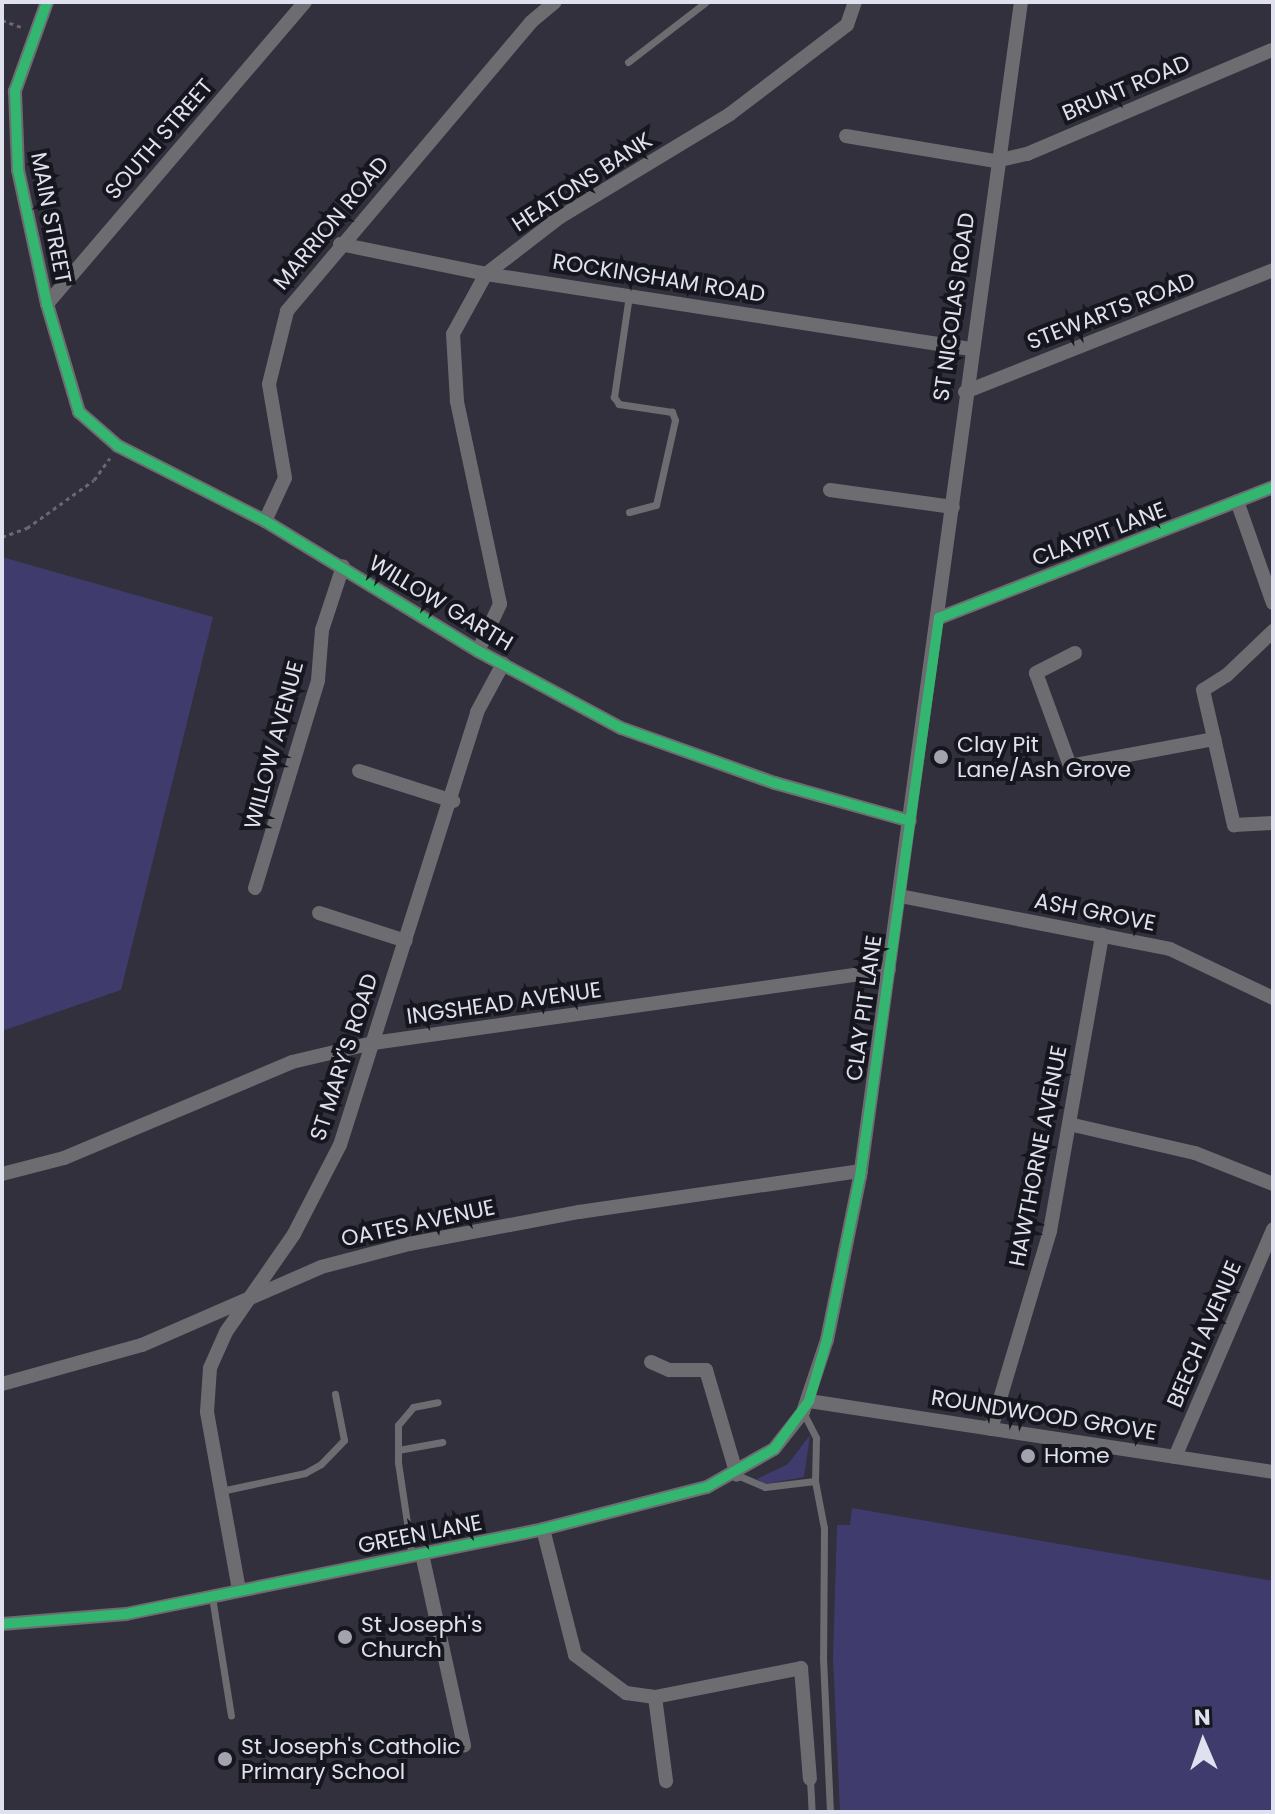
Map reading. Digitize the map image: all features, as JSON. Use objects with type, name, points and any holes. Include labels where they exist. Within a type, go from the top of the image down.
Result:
[{"type":"street","name":"SOUTH STREET","points":[[47,304],[305,2]]},
{"type":"street","name":"MARRION ROAD","points":[[265,521],[285,478],[269,384],[287,311],[340,244],[531,22],[555,2]]},
{"type":"street","name":"HEATONS BANK","points":[[478,651],[500,604],[457,401],[453,334],[486,274],[560,217],[730,114],[847,25],[855,2]]},
{"type":"street","name":"ST NICOLAS ROAD","points":[[939,618],[965,392],[1021,2]]},
{"type":"street","name":"MAIN STREET","points":[[42,4],[15,91],[18,170],[47,304]]},
{"type":"street","name":"BRUNT ROAD","points":[[996,161],[1027,154],[1272,50]]},
{"type":"street","points":[[846,136],[996,161]]},
{"type":"street","name":"ROCKINGHAM ROAD","points":[[340,244],[486,274],[972,349]]},
{"type":"street","name":"STEWARTS ROAD","points":[[965,392],[1273,270]]},
{"type":"street","name":"WILLOW GARTH","points":[[47,304],[79,412],[118,446],[265,521],[478,651],[621,728],[775,783],[910,821]]},
{"type":"street","name":"CLAYPIT LANE","points":[[939,618],[1273,487]]},
{"type":"street","points":[[830,490],[953,507]]},
{"type":"street","points":[[1237,501],[1273,603]]},
{"type":"street","name":"WILLOW AVENUE","points":[[255,888],[318,680],[322,630],[343,566]]},
{"type":"street","name":"CLAY PIT LANE","points":[[806,1406],[827,1340],[861,1171],[939,618]]},
{"type":"street","points":[[1273,631],[1227,675],[1203,690],[1234,825],[1273,823]]},
{"type":"street","points":[[1075,653],[1036,673],[1070,766],[1214,739]]},
{"type":"street","name":"ST MARY'S ROAD","points":[[239,1590],[219,1491],[207,1387],[215,1353],[244,1301],[294,1234],[340,1145],[453,801],[477,712],[503,664]]},
{"type":"street","points":[[359,771],[453,801]]},
{"type":"street","name":"ASH GROVE","points":[[900,896],[1170,949],[1273,998]]},
{"type":"street","points":[[319,913],[406,941]]},
{"type":"street","name":"HAWTHORNE AVENUE","points":[[991,1429],[1050,1231],[1102,935]]},
{"type":"street","name":"INGSHEAD AVENUE","points":[[2,1174],[64,1158],[292,1062],[373,1043],[889,970]]},
{"type":"street","points":[[1069,1124],[1195,1153],[1273,1184]]},
{"type":"street","name":"OATES AVENUE","points":[[2,1384],[142,1345],[321,1267],[409,1244],[579,1212],[861,1171]]},
{"type":"street","name":"BEECH AVENUE","points":[[1175,1457],[1273,1229]]},
{"type":"street","points":[[651,1362],[669,1370],[706,1370],[737,1475]]},
{"type":"street","name":"ROUNDWOOD GROVE","points":[[806,1406],[991,1429],[1273,1472]]},
{"type":"street","name":"GREEN LANE","points":[[2,1624],[96,1618],[543,1529],[737,1475],[774,1449],[806,1406]]},
{"type":"street","points":[[543,1529],[575,1655],[626,1693],[655,1697],[801,1668],[810,1779]]},
{"type":"street","points":[[417,1555],[464,1745]]},
{"type":"street","points":[[655,1697],[666,1781]]},
{"type":"lane","points":[[628,62],[706,2]]},
{"type":"lane","points":[[629,296],[614,397],[619,404],[672,412],[675,420],[661,497],[656,505],[629,512]]},
{"type":"lane","points":[[219,1491],[305,1473],[321,1464],[344,1440],[335,1394]]},
{"type":"lane","points":[[417,1555],[398,1450],[403,1413],[438,1402]]},
{"type":"lane","points":[[806,1406],[816,1438],[815,1481],[824,1528],[823,1678],[830,1812]]},
{"type":"lane","points":[[398,1450],[442,1442]]},
{"type":"lane","points":[[737,1475],[765,1487],[815,1481]]},
{"type":"lane","points":[[211,1595],[231,1715]]},
{"type":"lane","points":[[810,1779],[812,1812]]},
{"type":"path","points":[[2,20],[34,32]]},
{"type":"path","points":[[2,537],[27,528],[94,480],[118,446]]},
{"type":"shaded area","points":[[2,557],[213,617],[121,990],[2,1031]]},
{"type":"shaded area","points":[[810,1435],[804,1477],[764,1484],[757,1479],[788,1464]]},
{"type":"shaded area","points":[[852,1508],[1273,1581],[1273,1812],[840,1812],[833,1659],[837,1525],[850,1525]]},
{"type":"cycle path","points":[[47,2],[15,91],[18,170],[47,304],[79,412],[118,446],[265,521],[478,651],[621,728],[775,783],[910,821]]},
{"type":"cycle path","points":[[2,1624],[126,1614],[543,1529],[707,1487],[774,1449],[809,1401],[827,1340],[860,1177],[939,618],[1273,487]]},
{"type":"place","name":"Clay Pit Lane/Ash Grove","points":[[941,757]]},
{"type":"place","name":"Home","points":[[1028,1456]]},
{"type":"place","name":"St Joseph's Church","points":[[345,1637]]},
{"type":"place","name":"St Joseph's Catholic Primary School","points":[[225,1759]]}]
